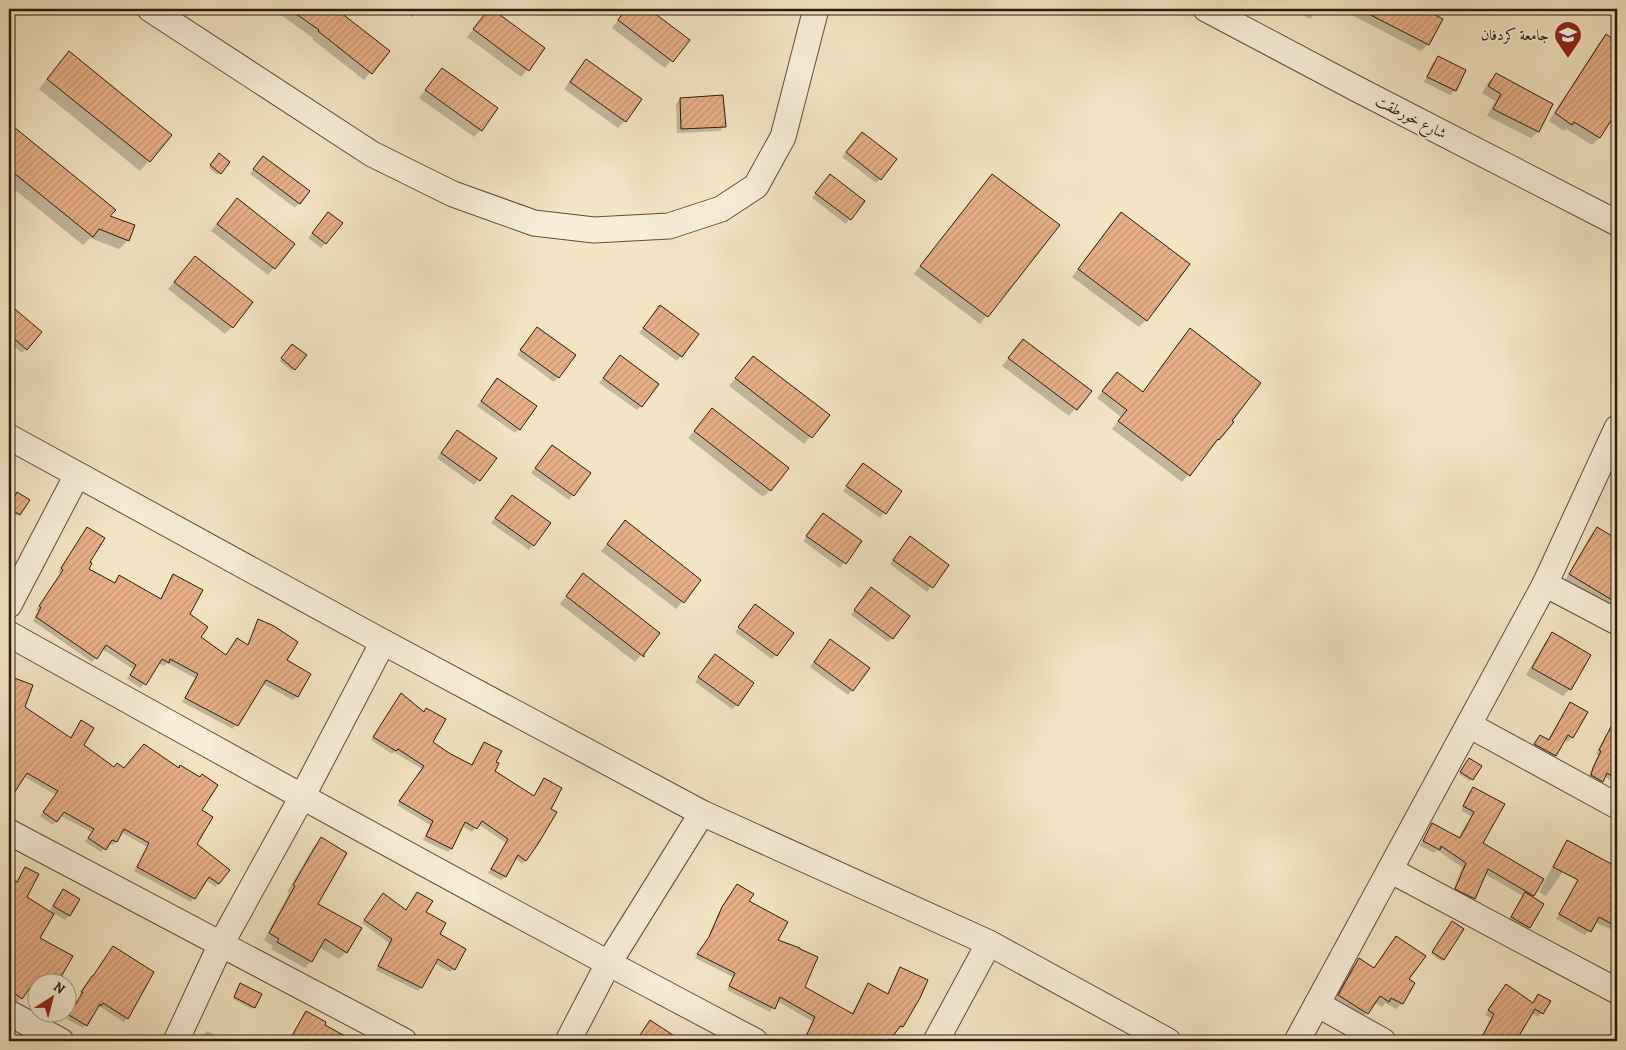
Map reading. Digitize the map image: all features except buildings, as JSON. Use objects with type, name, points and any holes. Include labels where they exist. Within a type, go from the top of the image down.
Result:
[{"type":"street","points":[[150,9],[372,154],[453,194],[534,223],[594,230],[668,226],[721,209],[756,186],[783,137],[816,9]]},
{"type":"street","name":"شارع خورطقت","points":[[1206,9],[1617,223]]},
{"type":"street","points":[[9,437],[383,642],[702,812],[989,943],[1168,1041]]},
{"type":"street","points":[[1297,1041],[1545,584],[1615,438]]},
{"type":"street","points":[[9,605],[77,475]]},
{"type":"street","points":[[1545,584],[1617,622]]},
{"type":"street","points":[[9,634],[302,798],[754,1041]]},
{"type":"street","points":[[176,1041],[221,944],[302,798],[383,642]]},
{"type":"street","points":[[1468,725],[1617,806]]},
{"type":"street","points":[[568,1041],[608,964],[702,812]]},
{"type":"street","points":[[9,832],[404,1041]]},
{"type":"street","points":[[1390,870],[1617,991]]},
{"type":"street","points":[[936,1041],[989,943]]},
{"type":"street","points":[[1317,1004],[1383,1041]]},
{"type":"street","points":[[9,1013],[60,1041]]},
{"type":"place","name":"جامعة كردفان","points":[[1568,59]]}]
